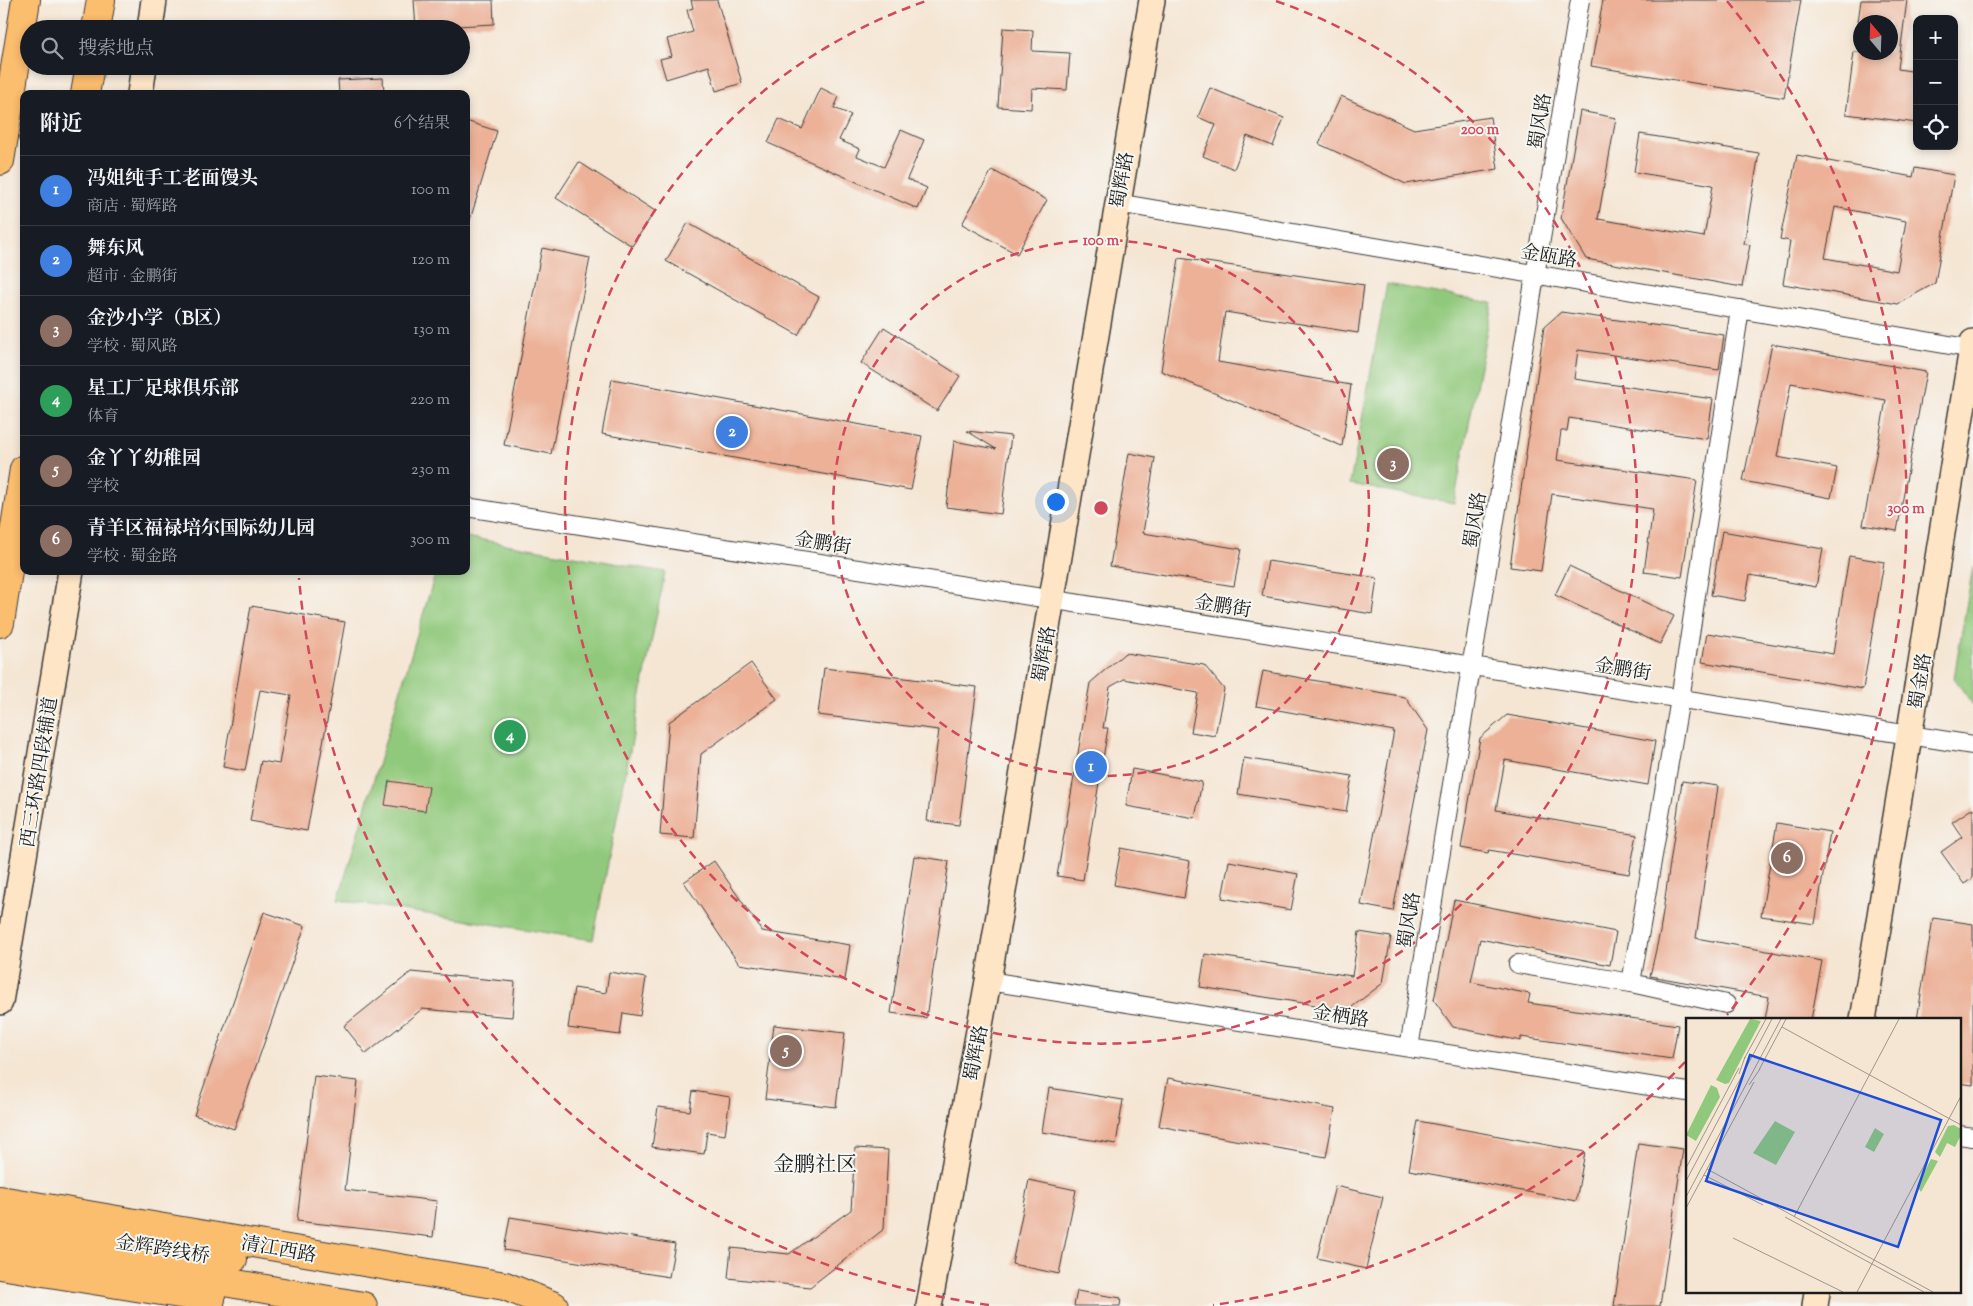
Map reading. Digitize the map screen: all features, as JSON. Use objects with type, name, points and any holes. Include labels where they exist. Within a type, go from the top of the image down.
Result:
[{"type":"main road","points":[[23,20],[26,0]]},
{"type":"main road","points":[[98,20],[101,0]]},
{"type":"main road","points":[[0,161],[20,37]]},
{"type":"main road","points":[[87,90],[89,75]]},
{"type":"main road","points":[[0,623],[20,497]]},
{"type":"main road","name":"清江西路","points":[[0,1200],[505,1286],[554,1306]]},
{"type":"main road","name":"金辉跨线桥","points":[[0,1221],[508,1305]]},
{"type":"main road","name":"金辉跨线桥","points":[[0,1243],[363,1306]]},
{"type":"main road","points":[[0,1265],[256,1306]]},
{"type":"street","points":[[151,20],[154,0]]},
{"type":"street","name":"蜀辉路","points":[[929,1306],[988,981],[1152,0]]},
{"type":"street","name":"蜀风路","points":[[1409,1048],[1580,0]]},
{"type":"street","points":[[141,90],[143,75]]},
{"type":"street","name":"金瓯路","points":[[1118,203],[1740,309],[1973,346]]},
{"type":"street","points":[[1631,983],[1680,698],[1740,309]]},
{"type":"street","name":"蜀金路","points":[[1863,1018],[1973,346]]},
{"type":"street","name":"金鹏街","points":[[470,508],[1973,745]]},
{"type":"street","name":"西三环路四段辅道","points":[[0,1002],[70,575]]},
{"type":"street","points":[[1518,964],[1631,983],[1726,1004]]},
{"type":"street","name":"金栖路","points":[[988,981],[1686,1092]]},
{"type":"street","points":[[1960,1135],[1973,1137]]},
{"type":"green space","points":[[1387,284],[1492,303],[1454,503],[1350,484]]},
{"type":"green space","points":[[470,538],[665,572],[593,940],[338,900],[435,575],[470,575]]},
{"type":"green space","points":[[1973,566],[1973,705],[1954,678]]},
{"type":"building","points":[[414,0],[493,0],[494,24],[470,25],[470,20],[415,20]]},
{"type":"building","points":[[691,0],[717,0],[742,83],[716,91],[709,66],[666,79],[660,59],[672,56],[667,39],[693,32],[687,10],[693,8]]},
{"type":"building","points":[[1603,0],[1801,0],[1784,98],[1591,66]]},
{"type":"building","points":[[1861,0],[1907,0],[1898,69],[1913,71],[1913,122],[1846,114],[1853,60],[1898,60],[1898,15],[1859,15]]},
{"type":"building","points":[[1003,28],[1033,30],[1032,51],[1070,53],[1067,90],[1032,88],[1031,109],[998,107]]},
{"type":"building","points":[[383,78],[384,90],[339,90],[338,80]]},
{"type":"building","points":[[821,88],[839,97],[834,108],[851,115],[839,140],[860,149],[857,156],[884,167],[901,130],[924,140],[907,179],[927,188],[918,209],[768,143],[779,119],[802,129]]},
{"type":"building","points":[[1210,88],[1284,118],[1273,146],[1247,136],[1234,169],[1203,156],[1216,125],[1198,117]]},
{"type":"building","points":[[1341,96],[1414,129],[1490,117],[1498,169],[1406,184],[1319,144]]},
{"type":"building","points":[[1580,111],[1616,118],[1598,219],[1704,237],[1713,185],[1634,172],[1640,134],[1759,153],[1744,244],[1750,245],[1742,287],[1586,259],[1561,218]]},
{"type":"building","points":[[470,122],[497,131],[470,220]]},
{"type":"building","points":[[1797,155],[1913,177],[1915,168],[1954,175],[1935,283],[1898,304],[1783,284],[1790,241],[1780,239]],"holes":[[[1835,207],[1906,221],[1897,271],[1825,258]]]},
{"type":"building","points":[[579,162],[655,211],[632,246],[556,198]]},
{"type":"building","points":[[992,170],[1047,200],[1017,254],[962,224]]},
{"type":"building","points":[[688,223],[819,297],[798,335],[666,261]]},
{"type":"building","points":[[542,248],[590,258],[551,454],[504,445]]},
{"type":"building","points":[[1179,258],[1364,285],[1358,333],[1225,312],[1218,362],[1351,385],[1342,446],[1161,371]]},
{"type":"building","points":[[1561,312],[1724,335],[1719,370],[1578,350],[1574,379],[1713,399],[1707,439],[1569,418],[1567,431],[1561,431],[1557,460],[1697,480],[1682,577],[1644,572],[1653,509],[1552,494],[1541,571],[1510,567],[1544,327]]},
{"type":"building","points":[[884,327],[960,376],[937,411],[861,363]]},
{"type":"building","points":[[1772,344],[1926,372],[1897,531],[1863,525],[1886,400],[1791,383],[1777,457],[1837,468],[1831,498],[1743,481]]},
{"type":"building","points":[[612,379],[922,436],[911,490],[602,434]]},
{"type":"building","points":[[967,431],[1011,436],[1001,514],[946,507],[954,441],[996,449]]},
{"type":"building","points":[[1129,453],[1155,458],[1143,533],[1241,549],[1234,586],[1110,566]]},
{"type":"building","points":[[1722,531],[1823,549],[1816,587],[1750,575],[1745,601],[1711,595]]},
{"type":"building","points":[[1849,556],[1884,562],[1863,689],[1702,662],[1707,633],[1833,654]]},
{"type":"building","points":[[1268,561],[1377,578],[1372,614],[1262,596]]},
{"type":"building","points":[[1569,566],[1674,616],[1660,644],[1555,595]]},
{"type":"building","points":[[251,606],[345,622],[307,831],[250,821],[261,761],[279,764],[291,695],[260,690],[245,771],[223,767]]},
{"type":"building","points":[[1125,653],[1204,665],[1224,689],[1215,736],[1191,732],[1198,693],[1124,679],[1110,687],[1103,728],[1108,728],[1083,880],[1057,876],[1090,683]]},
{"type":"building","points":[[751,663],[777,699],[701,754],[694,838],[660,835],[669,722]]},
{"type":"building","points":[[824,668],[977,687],[959,825],[927,821],[939,730],[818,715]]},
{"type":"building","points":[[1263,671],[1405,697],[1428,730],[1393,911],[1361,905],[1394,731],[1256,706]]},
{"type":"building","points":[[1507,715],[1655,741],[1648,785],[1505,760],[1496,810],[1637,835],[1629,874],[1489,850],[1488,853],[1461,848],[1480,738]]},
{"type":"building","points":[[1244,758],[1352,776],[1346,812],[1238,794]]},
{"type":"building","points":[[1132,769],[1202,782],[1195,818],[1126,806]]},
{"type":"building","points":[[389,781],[429,787],[425,811],[385,805]]},
{"type":"building","points":[[1682,781],[1718,786],[1696,938],[1822,961],[1811,1018],[1765,1018],[1769,997],[1650,976],[1660,932]]},
{"type":"building","points":[[1973,808],[1973,878],[1964,884],[1941,852],[1962,837],[1952,822]]},
{"type":"building","points":[[1777,823],[1830,832],[1815,924],[1761,916]]},
{"type":"building","points":[[1121,848],[1190,861],[1184,898],[1114,885]]},
{"type":"building","points":[[914,856],[949,861],[926,1018],[891,1013]]},
{"type":"building","points":[[714,861],[762,931],[850,945],[845,980],[739,964],[684,882]]},
{"type":"building","points":[[1229,861],[1298,874],[1291,910],[1222,898]]},
{"type":"building","points":[[1454,900],[1616,932],[1610,965],[1480,939],[1471,982],[1530,994],[1528,1003],[1678,1025],[1672,1059],[1521,1037],[1521,1041],[1453,1027],[1434,1000]]},
{"type":"building","points":[[264,912],[305,926],[234,1129],[194,1115]]},
{"type":"building","points":[[1933,918],[1973,924],[1973,1085],[1960,1083],[1960,1018],[1917,1018]]},
{"type":"building","points":[[1359,932],[1391,937],[1383,983],[1348,1010],[1200,987],[1205,954],[1352,976]]},
{"type":"building","points":[[411,972],[515,982],[512,1017],[422,1009],[366,1054],[344,1026]]},
{"type":"building","points":[[609,972],[646,978],[640,1016],[623,1013],[620,1035],[568,1028],[574,988],[606,993]]},
{"type":"building","points":[[774,1025],[845,1033],[836,1107],[765,1099]]},
{"type":"building","points":[[314,1076],[358,1081],[345,1190],[437,1201],[433,1237],[297,1221]]},
{"type":"building","points":[[1168,1078],[1335,1109],[1326,1157],[1159,1126]]},
{"type":"building","points":[[1049,1088],[1123,1100],[1116,1144],[1042,1132]]},
{"type":"building","points":[[693,1091],[730,1097],[725,1135],[707,1132],[704,1154],[652,1147],[658,1107],[690,1111]]},
{"type":"building","points":[[1418,1121],[1585,1152],[1576,1201],[1409,1170]]},
{"type":"building","points":[[1638,1143],[1683,1149],[1660,1306],[1614,1306]]},
{"type":"building","points":[[855,1148],[888,1150],[884,1229],[810,1287],[728,1278],[731,1248],[789,1254],[851,1210]]},
{"type":"building","points":[[1029,1180],[1076,1190],[1059,1274],[1012,1264]]},
{"type":"building","points":[[1335,1186],[1383,1197],[1366,1269],[1317,1258]]},
{"type":"building","points":[[510,1217],[675,1244],[669,1277],[504,1250]]},
{"type":"building","points":[[1077,1291],[1121,1298],[1120,1306],[1074,1306]]},
{"type":"place","name":"舞东风","points":[[732,432]]},
{"type":"place","name":"金沙小学（B区）","points":[[1393,464]]},
{"type":"place","name":"星工厂足球俱乐部","points":[[510,736]]},
{"type":"place","name":"冯姐纯手工老面馒头","points":[[1091,767]]},
{"type":"place","name":"青羊区福禄培尔国际幼儿园","points":[[1787,858]]},
{"type":"place","name":"金丫丫幼稚园","points":[[786,1051]]},
{"type":"district","name":"金鹏社区","points":[[815,1164]]}]
